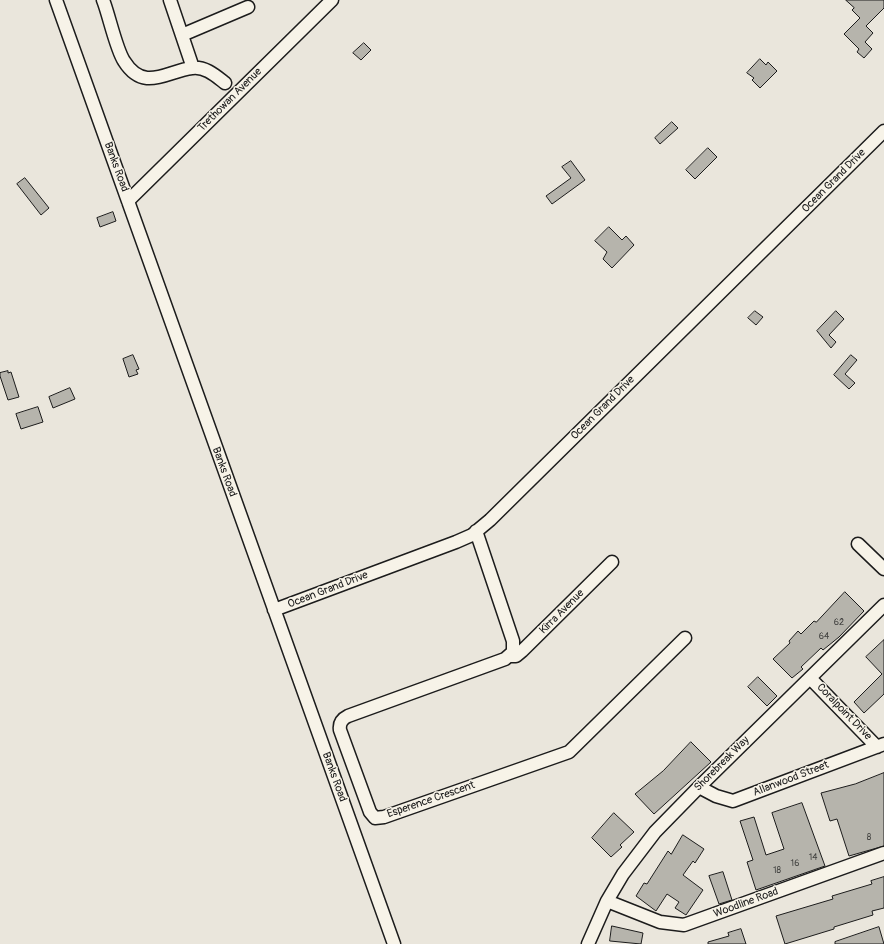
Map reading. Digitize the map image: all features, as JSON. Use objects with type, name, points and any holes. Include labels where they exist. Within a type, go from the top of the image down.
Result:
[{"type":"street","name":"Banks Road","points":[[56,0],[394,944]]},
{"type":"street","points":[[103,0],[123,60],[132,70],[144,78],[160,78],[193,68],[203,69],[225,83]]},
{"type":"street","points":[[170,0],[193,68]]},
{"type":"street","name":"Trethowan Avenue","points":[[128,201],[332,0]]},
{"type":"street","points":[[182,35],[248,7]]},
{"type":"street","name":"Ocean Grand Drive","points":[[274,610],[456,542],[476,531],[490,520],[884,131]]},
{"type":"street","points":[[476,531],[513,641],[514,648],[510,656]]},
{"type":"street","points":[[858,544],[884,569]]},
{"type":"street","name":"Kirra Avenue","points":[[510,656],[516,656],[522,651],[612,562]]},
{"type":"street","name":"Shorebreak Way","points":[[588,944],[607,901],[623,874],[655,832],[698,787],[884,605]]},
{"type":"street","name":"Esperence Crescent","points":[[510,656],[348,716],[341,721],[339,724],[340,730],[372,816],[379,818],[384,817],[569,752],[685,638]]},
{"type":"street","name":"Coralpoint Drive","points":[[810,678],[881,745]]},
{"type":"street","name":"Allanwood Street","points":[[698,787],[716,796],[733,800],[881,745]]},
{"type":"street","name":"Woodline Road","points":[[607,901],[660,922],[684,925],[884,853]]},
{"type":"building","points":[[846,0],[884,0],[884,8],[866,26],[873,33],[865,42],[872,49],[864,58],[857,52],[859,49],[844,34],[860,18],[852,10],[854,8]]},
{"type":"building","points":[[364,43],[371,50],[361,60],[353,53]]},
{"type":"building","points":[[760,59],[766,65],[768,62],[777,71],[760,88],[752,80],[754,78],[747,73]]},
{"type":"building","points":[[672,122],[678,128],[660,144],[655,138]]},
{"type":"building","points":[[708,148],[717,157],[695,179],[686,170]]},
{"type":"building","points":[[571,161],[585,180],[552,204],[546,196],[571,178],[562,167]]},
{"type":"building","points":[[25,178],[49,208],[41,215],[17,184]]},
{"type":"building","points":[[113,212],[116,221],[100,227],[97,218]]},
{"type":"building","points":[[609,227],[622,240],[626,236],[634,245],[612,268],[603,259],[607,252],[595,241]]},
{"type":"building","points":[[755,311],[763,317],[756,325],[748,318]]},
{"type":"building","points":[[836,311],[844,319],[829,335],[836,342],[831,348],[817,331]]},
{"type":"building","points":[[133,355],[139,369],[136,370],[138,374],[129,377],[123,359]]},
{"type":"building","points":[[851,355],[857,360],[845,374],[855,383],[849,389],[834,375]]},
{"type":"building","points":[[8,371],[8,373],[11,372],[19,397],[8,400],[0,373]]},
{"type":"building","points":[[70,388],[75,399],[53,408],[49,397]]},
{"type":"building","points":[[38,407],[43,422],[21,429],[16,414]]},
{"type":"building","points":[[845,592],[864,611],[839,637],[823,650],[821,648],[801,667],[803,669],[792,678],[773,659],[790,643],[789,641],[798,631],[801,634],[814,621],[816,622]]},
{"type":"building","points":[[884,640],[884,694],[864,713],[854,702],[882,674],[866,657]]},
{"type":"building","points":[[758,677],[777,696],[767,706],[748,687]]},
{"type":"building","points":[[691,742],[711,762],[654,814],[635,794],[663,771]]},
{"type":"building","points":[[884,773],[884,846],[849,856],[837,819],[830,821],[821,793],[855,784]]},
{"type":"building","points":[[802,803],[825,866],[756,890],[747,862],[753,860],[740,821],[754,817],[766,855],[784,849],[772,813]]},
{"type":"building","points":[[614,813],[634,832],[620,845],[622,847],[611,857],[592,838]]},
{"type":"building","points":[[683,835],[704,849],[695,863],[693,861],[683,875],[703,890],[686,915],[675,908],[679,902],[667,894],[656,911],[636,896],[644,883],[647,884],[668,851],[671,854]]},
{"type":"building","points":[[723,872],[732,900],[719,904],[709,876]]},
{"type":"building","points":[[884,877],[884,908],[872,911],[873,915],[785,944],[776,916],[833,899],[832,896],[872,884],[871,881]]},
{"type":"building","points":[[612,926],[643,933],[641,944],[610,941]]},
{"type":"building","points":[[879,927],[884,944],[835,944],[835,942]]},
{"type":"building","points":[[741,929],[746,944],[708,944],[708,942],[729,936],[728,933]]}]
